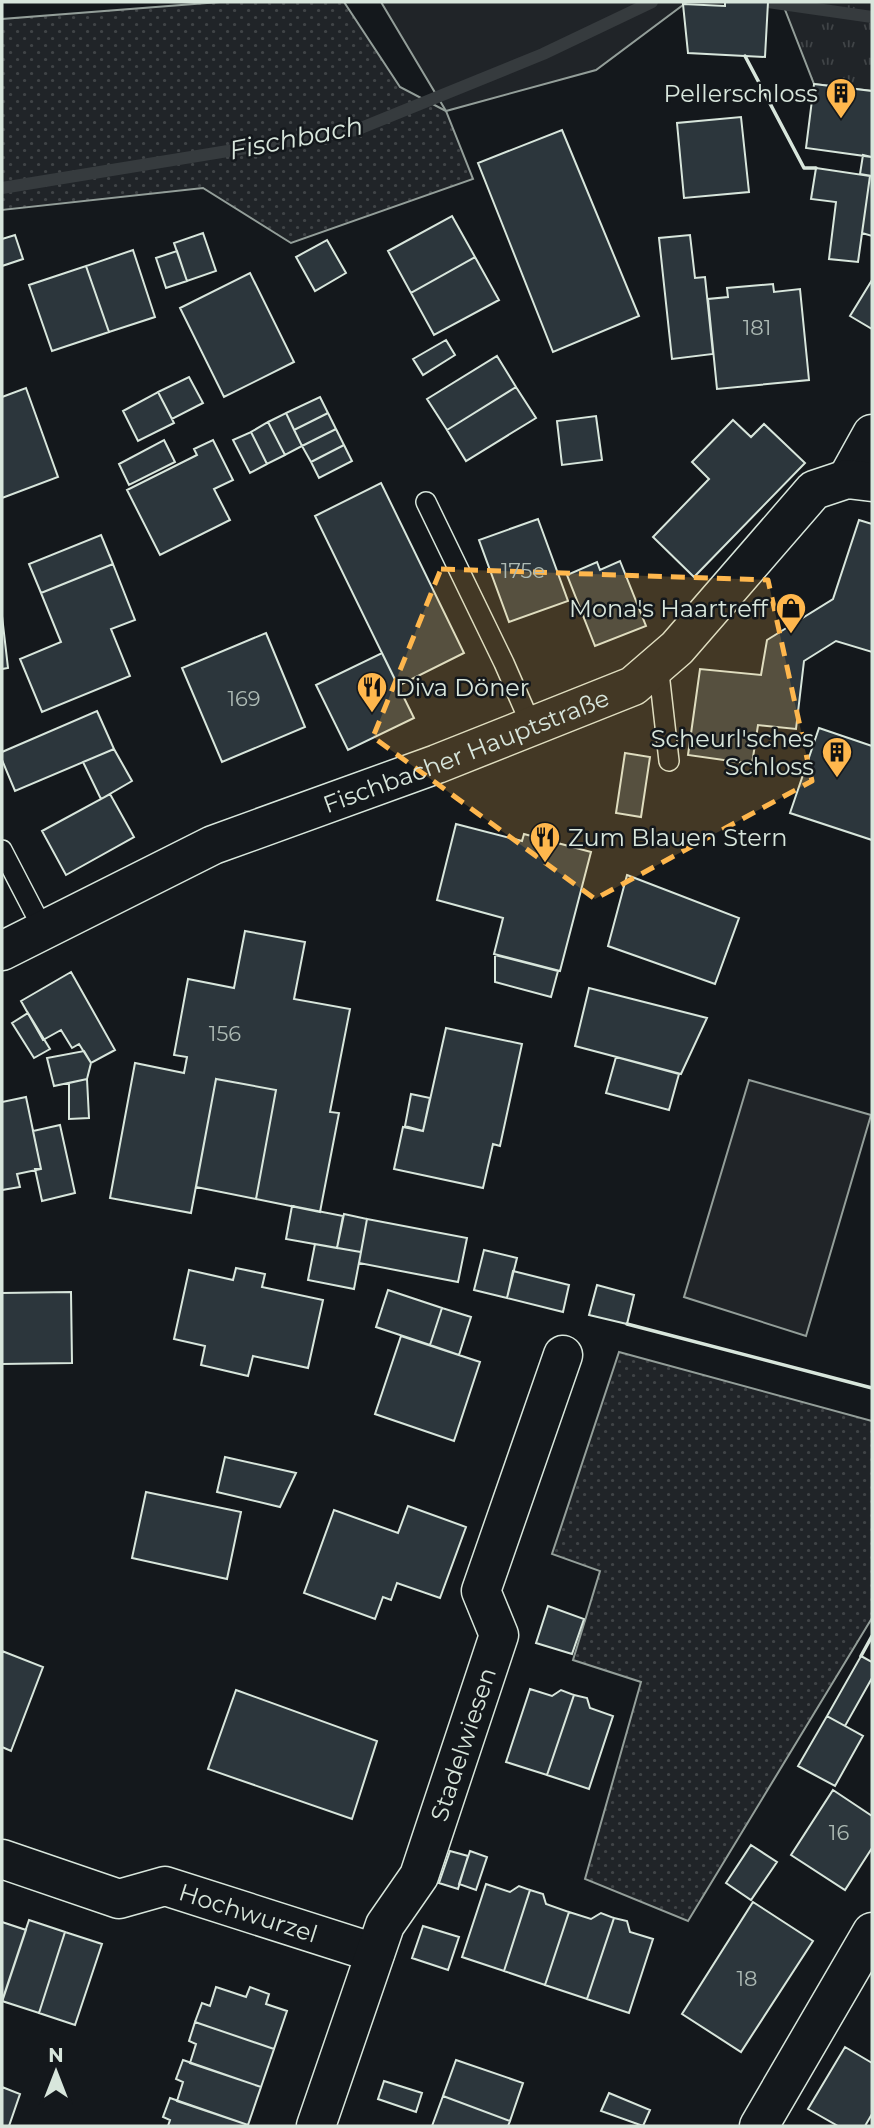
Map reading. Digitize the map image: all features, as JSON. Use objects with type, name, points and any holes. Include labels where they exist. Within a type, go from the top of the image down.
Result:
[{"type":"street","points":[[860,481],[872,434]]},
{"type":"street","name":"Fischbacher Hauptstraße","points":[[2,951],[214,845],[532,727],[633,686],[677,648],[814,490],[860,481]]},
{"type":"street","name":"Stadelwiesen","points":[[316,2126],[385,1925],[419,1876],[499,1635],[481,1591],[563,1354]]},
{"type":"street","name":"Hochwurzel","points":[[2,1859],[119,1899],[165,1886],[375,1953]]},
{"type":"street","points":[[760,2126],[872,1932]]},
{"type":"lane","points":[[426,502],[532,727]]},
{"type":"lane","points":[[657,664],[669,761]]},
{"type":"lane","points":[[2,849],[43,929]]},
{"type":"highlighted area","points":[[441,569],[768,580],[812,781],[595,899],[373,737]]},
{"type":"green space","points":[[220,2],[344,2],[400,87],[446,111],[473,179],[291,243],[203,188],[2,210],[2,19]]},
{"type":"green space","points":[[381,2],[687,2],[596,70],[446,111]]},
{"type":"green space","points":[[782,2],[872,2],[872,91],[814,84]]},
{"type":"green space","points":[[749,1080],[871,1115],[806,1336],[684,1297]]},
{"type":"green space","points":[[619,1352],[872,1421],[872,1618],[688,1921],[585,1879],[641,1682],[573,1660],[600,1571],[552,1554]]},
{"type":"building","points":[[725,2],[768,2],[765,57],[688,53],[683,4],[725,6]]},
{"type":"building","name":"Pellerschloss","points":[[814,84],[872,91],[872,157],[806,148]]},
{"type":"building","points":[[741,117],[749,192],[684,198],[677,123]]},
{"type":"building","points":[[562,130],[639,316],[553,352],[478,163]]},
{"type":"building","points":[[863,155],[872,157],[872,176],[860,174]]},
{"type":"building","points":[[816,168],[870,176],[858,262],[829,259],[836,202],[811,199]]},
{"type":"building","points":[[872,176],[872,236],[862,233]]},
{"type":"building","points":[[452,216],[475,257],[411,293],[388,251]]},
{"type":"building","points":[[203,233],[216,271],[187,281],[174,243]]},
{"type":"building","points":[[15,235],[23,259],[2,266],[2,239]]},
{"type":"building","points":[[690,235],[695,278],[705,277],[713,354],[672,359],[659,238]]},
{"type":"building","points":[[327,240],[346,273],[315,291],[296,257]]},
{"type":"building","points":[[133,250],[155,317],[109,332],[86,266]]},
{"type":"building","points":[[177,251],[187,281],[166,288],[156,258]]},
{"type":"building","points":[[475,257],[499,300],[434,335],[411,293]]},
{"type":"building","points":[[86,266],[109,332],[52,351],[29,285]]},
{"type":"building","points":[[250,273],[294,362],[224,397],[180,308]]},
{"type":"building","points":[[872,280],[872,329],[850,316]]},
{"type":"building","points":[[773,284],[774,292],[800,289],[809,380],[717,389],[708,299],[728,297],[727,288]]},
{"type":"building","points":[[446,340],[455,355],[423,375],[413,359]]},
{"type":"building","points":[[497,356],[516,387],[447,430],[427,399]]},
{"type":"building","points":[[189,377],[203,403],[172,419],[158,392]]},
{"type":"building","points":[[516,387],[536,418],[466,461],[447,430]]},
{"type":"building","points":[[26,388],[58,477],[2,498],[2,397]]},
{"type":"building","points":[[158,392],[174,423],[138,441],[123,411]]},
{"type":"building","points":[[320,397],[328,413],[294,430],[286,413]]},
{"type":"building","points":[[286,413],[302,446],[285,455],[268,422]]},
{"type":"building","points":[[328,413],[336,429],[302,446],[294,430]]},
{"type":"building","points":[[596,416],[602,460],[562,465],[557,421]]},
{"type":"building","points":[[733,420],[751,437],[764,424],[805,463],[694,577],[653,537],[709,479],[692,462]]},
{"type":"building","points":[[268,422],[285,455],[267,464],[251,432]]},
{"type":"building","points":[[336,429],[344,445],[311,462],[302,446]]},
{"type":"building","points":[[251,432],[267,464],[250,473],[233,440]]},
{"type":"building","points":[[164,440],[175,462],[129,485],[119,464]]},
{"type":"building","points":[[213,440],[233,480],[214,489],[230,520],[160,555],[127,490],[197,455],[194,449]]},
{"type":"building","points":[[344,445],[352,461],[319,478],[311,462]]},
{"type":"building","points":[[381,483],[464,653],[398,686],[315,516]]},
{"type":"building","points":[[538,519],[568,601],[509,622],[479,540]]},
{"type":"building","points":[[859,520],[872,524],[872,652],[836,641],[804,661],[796,729],[758,725],[752,764],[688,755],[700,669],[761,675],[767,640],[833,599]]},
{"type":"building","points":[[101,535],[113,564],[41,593],[29,564]]},
{"type":"building","points":[[620,561],[646,626],[595,646],[567,575],[597,562],[600,570]]},
{"type":"building","points":[[113,564],[135,620],[111,629],[130,676],[42,712],[20,659],[61,642],[41,593]]},
{"type":"building","points":[[2,616],[8,668],[2,669]]},
{"type":"building","points":[[266,633],[305,727],[222,762],[182,668]]},
{"type":"building","points":[[382,653],[414,718],[348,750],[316,685]]},
{"type":"building","points":[[97,711],[114,749],[15,791],[2,760],[2,752]]},
{"type":"building","name":"Scheurl'sches Schloss","points":[[819,728],[872,746],[872,840],[790,813]]},
{"type":"building","points":[[114,749],[132,781],[101,799],[83,762]]},
{"type":"building","points":[[625,753],[650,757],[641,817],[616,813]]},
{"type":"building","points":[[110,794],[134,837],[66,875],[42,831]]},
{"type":"building","points":[[456,824],[522,841],[524,834],[591,852],[560,971],[494,954],[503,918],[437,900]]},
{"type":"building","points":[[627,875],[739,918],[715,984],[608,946]]},
{"type":"building","points":[[245,931],[305,942],[294,999],[350,1009],[330,1112],[339,1113],[320,1212],[256,1199],[276,1090],[216,1079],[191,1213],[110,1198],[135,1063],[184,1073],[187,1057],[174,1055],[188,979],[234,988]]},
{"type":"building","points":[[495,955],[558,971],[551,997],[495,982]]},
{"type":"building","points":[[71,972],[115,1050],[91,1063],[79,1044],[72,1048],[61,1030],[43,1040],[21,1001]]},
{"type":"building","points":[[589,988],[707,1018],[681,1074],[575,1046]]},
{"type":"building","points":[[28,1013],[50,1049],[34,1058],[12,1023]]},
{"type":"building","points":[[446,1028],[522,1044],[500,1146],[493,1144],[483,1188],[394,1169],[403,1127],[423,1131]]},
{"type":"building","points":[[84,1051],[91,1063],[87,1079],[54,1086],[47,1058]]},
{"type":"building","points":[[616,1057],[679,1074],[669,1110],[606,1093]]},
{"type":"building","points":[[87,1079],[89,1118],[69,1119],[69,1083]]},
{"type":"building","points":[[216,1079],[276,1090],[256,1199],[196,1187]]},
{"type":"building","points":[[411,1094],[430,1098],[423,1131],[405,1126]]},
{"type":"building","points":[[26,1097],[41,1169],[17,1174],[20,1187],[2,1190],[2,1102]]},
{"type":"building","points":[[60,1125],[75,1193],[42,1201],[35,1169],[41,1169],[33,1131]]},
{"type":"building","points":[[292,1206],[343,1216],[337,1248],[286,1239]]},
{"type":"building","points":[[344,1214],[367,1219],[361,1252],[337,1248]]},
{"type":"building","points":[[367,1219],[467,1238],[458,1282],[359,1263]]},
{"type":"building","points":[[315,1244],[361,1252],[354,1289],[308,1280]]},
{"type":"building","points":[[484,1250],[517,1258],[507,1298],[474,1290]]},
{"type":"building","points":[[236,1268],[265,1274],[262,1287],[323,1300],[308,1368],[253,1356],[248,1376],[201,1365],[205,1346],[174,1339],[189,1270],[233,1280]]},
{"type":"building","points":[[513,1271],[569,1285],[563,1312],[507,1298]]},
{"type":"building","points":[[597,1285],[634,1295],[627,1324],[589,1315]]},
{"type":"building","points":[[388,1290],[442,1308],[430,1345],[376,1327]]},
{"type":"building","points":[[71,1292],[72,1363],[2,1364],[2,1293]]},
{"type":"building","points":[[442,1308],[471,1317],[459,1355],[430,1345]]},
{"type":"building","points":[[401,1336],[480,1362],[454,1441],[375,1414]]},
{"type":"building","points":[[225,1457],[296,1473],[280,1507],[217,1492]]},
{"type":"building","points":[[146,1492],[241,1512],[227,1579],[132,1558]]},
{"type":"building","points":[[408,1506],[466,1527],[440,1598],[397,1583],[391,1600],[383,1597],[375,1619],[304,1593],[334,1510],[398,1533]]},
{"type":"building","points":[[548,1606],[584,1619],[572,1654],[536,1643]]},
{"type":"building","points":[[2,1651],[43,1667],[11,1751],[2,1747]]},
{"type":"building","points":[[861,1656],[872,1662],[872,1678],[845,1726],[827,1716]]},
{"type":"building","points":[[530,1689],[552,1696],[561,1690],[574,1695],[547,1775],[506,1762]]},
{"type":"building","points":[[236,1690],[377,1741],[352,1819],[208,1769]]},
{"type":"building","points":[[574,1695],[587,1698],[590,1708],[613,1716],[589,1789],[547,1775]]},
{"type":"building","points":[[827,1716],[863,1736],[835,1786],[798,1766]]},
{"type":"building","points":[[833,1790],[872,1816],[872,1848],[845,1890],[791,1855]]},
{"type":"building","points":[[751,1845],[777,1862],[751,1900],[726,1883]]},
{"type":"building","points":[[450,1851],[468,1856],[458,1889],[439,1883]]},
{"type":"building","points":[[470,1851],[487,1857],[476,1890],[459,1884]]},
{"type":"building","points":[[486,1884],[510,1892],[519,1886],[530,1890],[504,1971],[462,1957]]},
{"type":"building","points":[[530,1890],[543,1894],[546,1904],[569,1912],[545,1985],[504,1971]]},
{"type":"building","points":[[753,1902],[813,1941],[741,2052],[682,2014]]},
{"type":"building","points":[[569,1912],[591,1919],[601,1913],[614,1918],[587,1999],[545,1985]]},
{"type":"building","points":[[614,1918],[627,1921],[630,1932],[653,1939],[629,2013],[587,1999]]},
{"type":"building","points":[[29,1920],[65,1932],[39,2013],[2,2001]]},
{"type":"building","points":[[2,1922],[26,1930],[2,2002]]},
{"type":"building","points":[[423,1926],[459,1937],[448,1970],[412,1958]]},
{"type":"building","points":[[65,1932],[102,1944],[75,2025],[39,2013]]},
{"type":"building","points":[[216,1987],[246,1997],[250,1987],[269,1994],[266,2004],[287,2011],[274,2049],[195,2022],[202,2003],[210,2006]]},
{"type":"building","points":[[195,2022],[274,2049],[261,2087],[190,2063],[196,2044],[189,2041]]},
{"type":"building","points":[[845,2047],[872,2063],[872,2114],[865,2126],[838,2126],[808,2109]]},
{"type":"building","points":[[183,2060],[261,2087],[248,2125],[177,2101],[183,2082],[176,2079]]},
{"type":"building","points":[[456,2060],[523,2083],[510,2121],[443,2096]]},
{"type":"building","points":[[384,2081],[422,2093],[416,2112],[378,2099]]},
{"type":"building","points":[[2,2087],[20,2094],[9,2126],[2,2126]]},
{"type":"building","points":[[609,2093],[650,2110],[643,2126],[601,2111]]},
{"type":"building","points":[[443,2096],[510,2121],[508,2126],[432,2126]]},
{"type":"building","points":[[170,2098],[248,2126],[168,2126],[170,2120],[163,2117]]},
{"type":"waterway","name":"Fischbach","points":[[2,188],[356,130],[543,54],[652,2]]},
{"type":"waterway","name":"Fischbach","points":[[768,2],[872,17]]},
{"type":"wall","points":[[745,56],[804,168],[816,168]]},
{"type":"wall","points":[[627,1324],[872,1388]]},
{"type":"wall","points":[[861,1656],[872,1636]]},
{"type":"place","name":"Pellerschloss","points":[[841,120]]},
{"type":"place","name":"Mona's Haartreff","points":[[791,635]]},
{"type":"place","name":"Diva Döner","points":[[372,714]]},
{"type":"place","name":"Scheurl'sches Schloss","points":[[837,779]]},
{"type":"place","name":"Zum Blauen Stern","points":[[545,864]]}]
